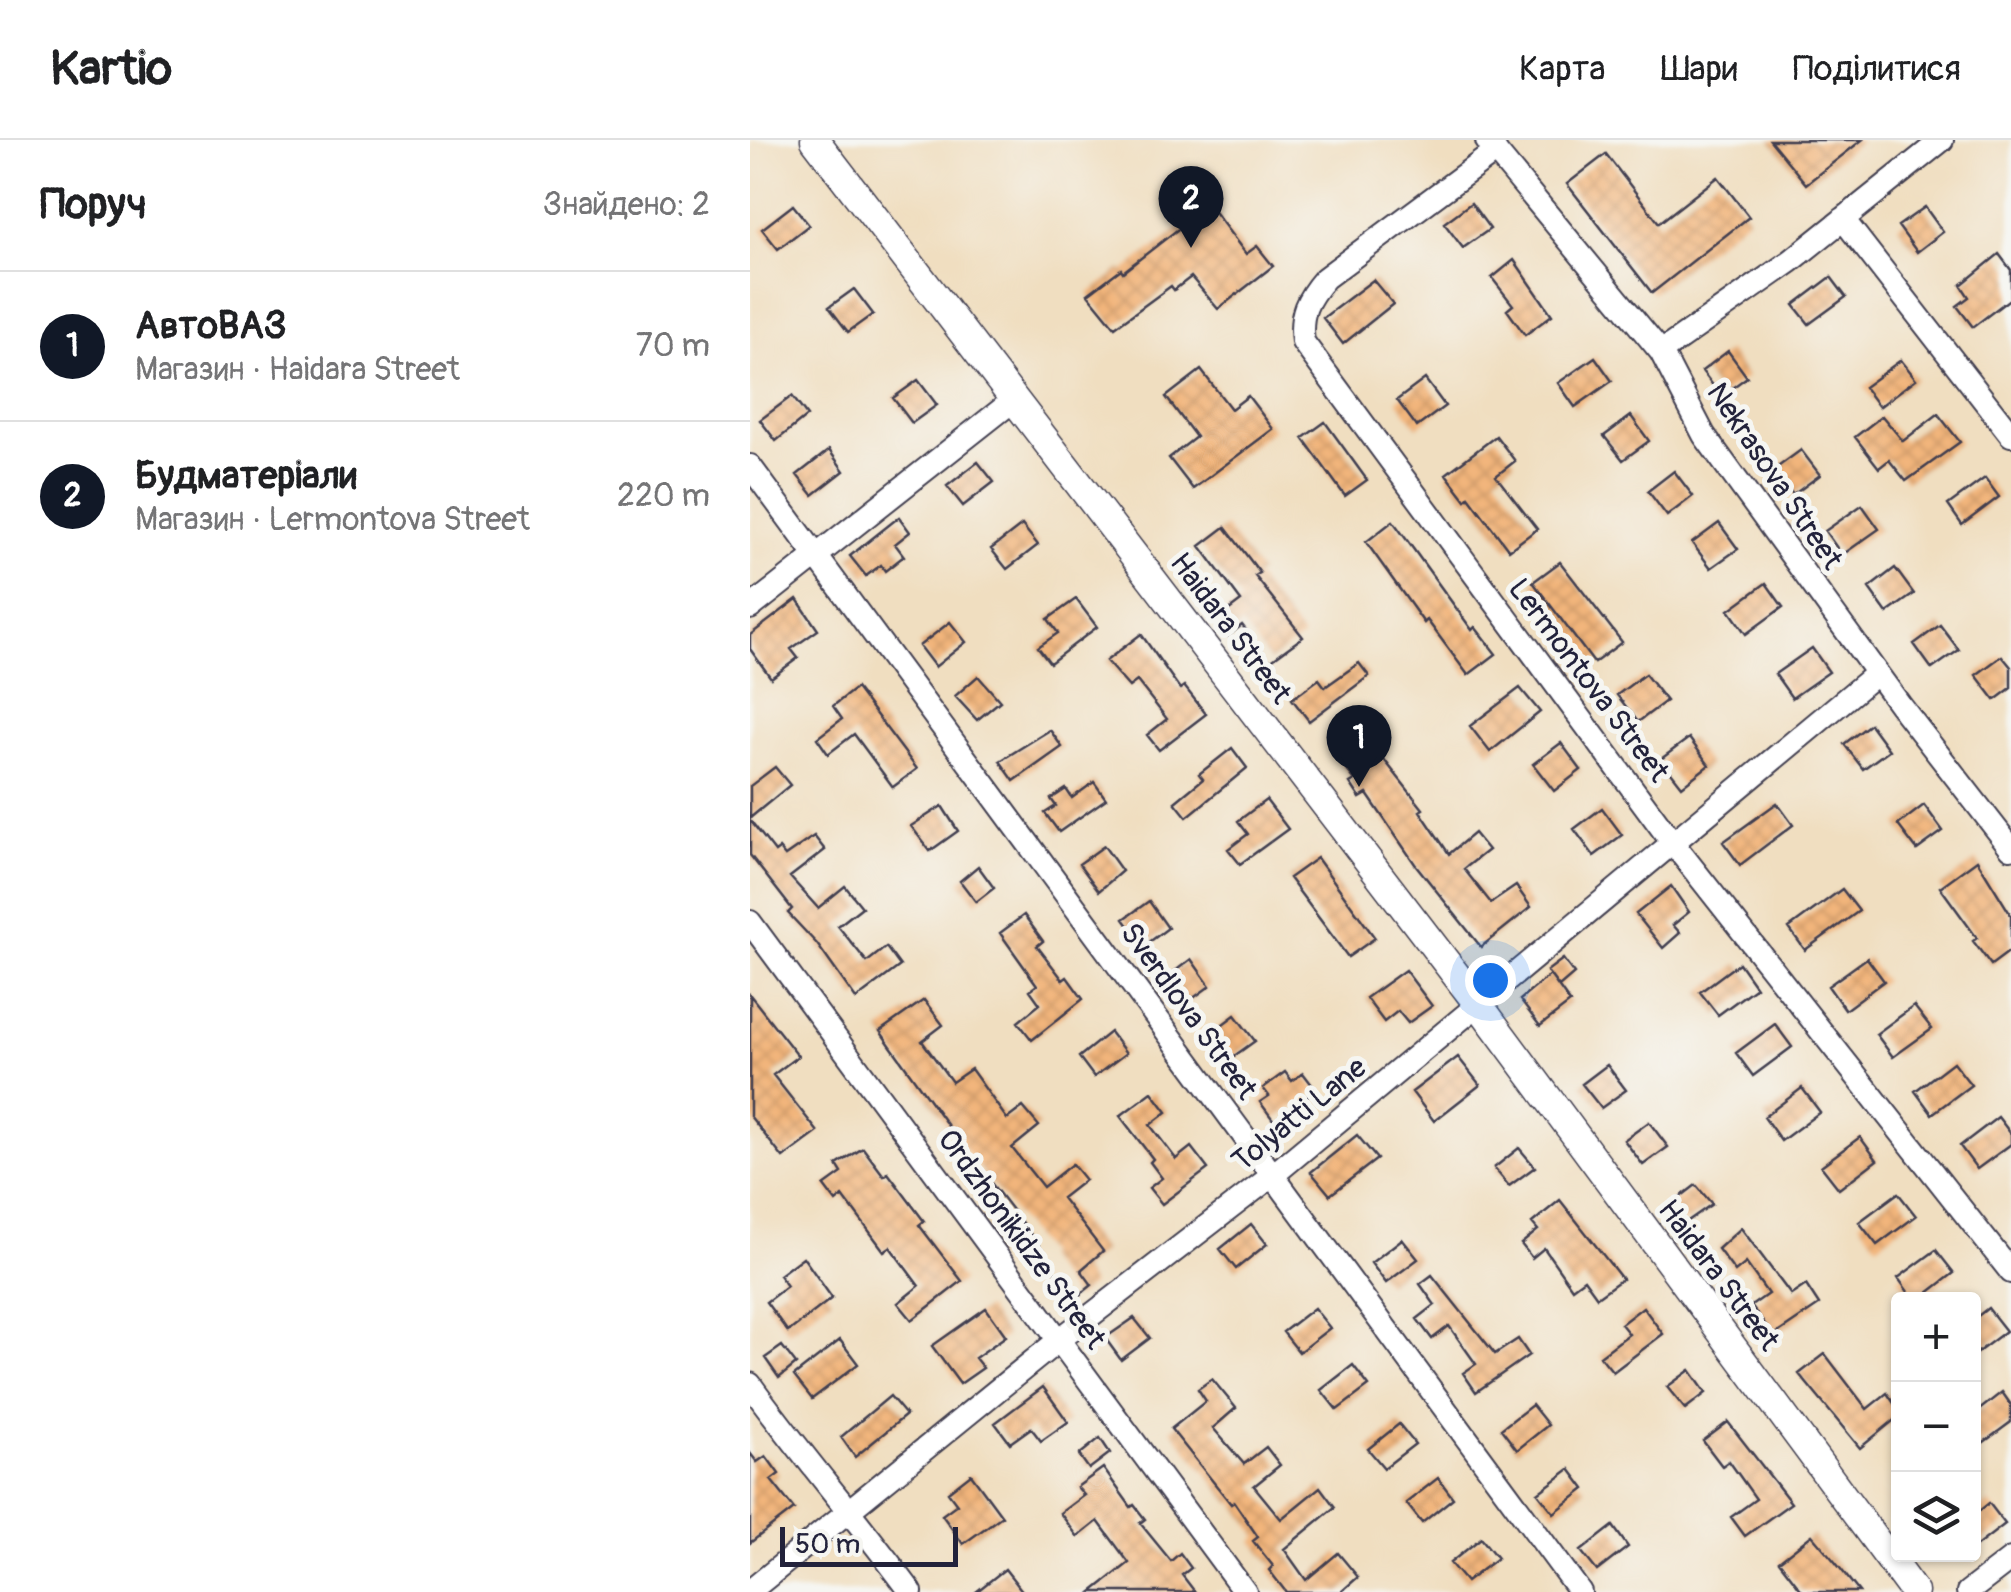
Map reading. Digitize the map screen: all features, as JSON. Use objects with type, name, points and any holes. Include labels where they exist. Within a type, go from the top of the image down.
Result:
[{"type":"street","name":"Haidara Street","points":[[815,140],[1479,1006],[1914,1592]]},
{"type":"street","points":[[1661,352],[1791,261],[1942,140]]},
{"type":"street","name":"Nekrasova Street","points":[[1491,146],[1661,352],[1704,435],[1877,674],[2011,848]]},
{"type":"street","name":"Lermontova Street","points":[[1491,146],[1326,278],[1309,296],[1300,320],[1304,342],[1672,842],[2011,1272]]},
{"type":"street","points":[[1843,219],[2011,435]]},
{"type":"street","points":[[750,608],[1015,400]]},
{"type":"street","name":"Sverdlova Street","points":[[750,466],[1580,1592]]},
{"type":"street","name":"Tolyatti Lane","points":[[750,1592],[1059,1340],[1273,1174],[1877,674]]},
{"type":"street","name":"Ordzhonikidze Street","points":[[750,922],[1246,1592]]},
{"type":"street","points":[[750,1384],[805,1461],[851,1510],[911,1592]]},
{"type":"street","points":[[1968,1592],[2011,1560]]},
{"type":"building","points":[[1770,140],[1862,140],[1806,184]]},
{"type":"building","points":[[1606,154],[1659,223],[1718,177],[1749,217],[1652,293],[1567,184]]},
{"type":"building","points":[[1471,203],[1490,229],[1463,248],[1444,223]]},
{"type":"building","points":[[793,205],[809,225],[778,249],[762,229]]},
{"type":"building","points":[[1209,205],[1246,254],[1257,246],[1273,266],[1218,309],[1191,277],[1174,290],[1171,286],[1115,327],[1088,294],[1121,269],[1123,272]]},
{"type":"building","points":[[1925,207],[1943,232],[1917,252],[1898,226]]},
{"type":"building","points":[[1999,254],[2011,270],[2011,298],[1973,327],[1957,306],[1969,297],[1961,285]]},
{"type":"building","points":[[1514,260],[1552,315],[1525,335],[1507,310],[1513,305],[1492,278]]},
{"type":"building","points":[[1831,277],[1846,297],[1809,324],[1794,305]]},
{"type":"building","points":[[1373,280],[1393,304],[1343,344],[1323,318]]},
{"type":"building","points":[[854,289],[873,314],[848,332],[829,307]]},
{"type":"building","points":[[1728,351],[1747,377],[1721,396],[1702,371]]},
{"type":"building","points":[[1595,357],[1612,381],[1575,407],[1558,383]]},
{"type":"building","points":[[1901,360],[1916,379],[1879,407],[1864,387]]},
{"type":"building","points":[[1201,370],[1231,409],[1248,396],[1273,429],[1193,489],[1169,458],[1196,437],[1166,397]]},
{"type":"building","points":[[1425,379],[1445,406],[1417,427],[1397,400]]},
{"type":"building","points":[[918,380],[937,405],[912,423],[893,398]]},
{"type":"building","points":[[792,396],[807,416],[776,441],[760,420]]},
{"type":"building","points":[[1938,414],[1960,442],[1906,481],[1889,460],[1879,468],[1855,437],[1882,416],[1903,441]]},
{"type":"building","points":[[1631,416],[1649,441],[1623,460],[1604,436]]},
{"type":"building","points":[[1325,422],[1367,480],[1345,496],[1303,438]]},
{"type":"building","points":[[1496,436],[1515,461],[1496,476],[1537,529],[1509,550],[1469,497],[1466,500],[1446,474]]},
{"type":"building","points":[[829,450],[844,471],[813,495],[797,475]]},
{"type":"building","points":[[1801,450],[1820,475],[1793,495],[1775,469]]},
{"type":"building","points":[[978,462],[994,482],[963,506],[947,486]]},
{"type":"building","points":[[1674,471],[1693,496],[1667,516],[1648,491]]},
{"type":"building","points":[[1985,478],[1999,497],[1962,525],[1948,505]]},
{"type":"building","points":[[1862,505],[1879,529],[1842,555],[1825,531]]},
{"type":"building","points":[[899,517],[910,532],[895,544],[904,556],[885,571],[881,565],[866,576],[850,556]]},
{"type":"building","points":[[1393,521],[1472,630],[1475,627],[1496,654],[1468,675],[1427,620],[1424,623],[1366,542]]},
{"type":"building","points":[[1719,523],[1738,549],[1711,568],[1692,543]]},
{"type":"building","points":[[1022,525],[1038,545],[1007,569],[991,549]]},
{"type":"building","points":[[1225,527],[1260,573],[1255,576],[1303,637],[1270,661],[1242,625],[1228,636],[1216,620],[1241,601],[1200,546]]},
{"type":"building","points":[[1560,562],[1622,642],[1594,663],[1533,582]]},
{"type":"building","points":[[1895,568],[1914,594],[1887,613],[1869,588]]},
{"type":"building","points":[[1766,583],[1783,607],[1746,634],[1729,610]]},
{"type":"building","points":[[797,599],[818,630],[791,649],[798,658],[771,678],[750,649],[750,635]]},
{"type":"building","points":[[1076,599],[1097,627],[1050,663],[1038,647],[1058,633],[1048,619]]},
{"type":"building","points":[[950,622],[966,642],[935,667],[919,646]]},
{"type":"building","points":[[1940,625],[1959,650],[1932,669],[1914,644]]},
{"type":"building","points":[[1141,634],[1180,689],[1184,686],[1206,714],[1159,750],[1147,735],[1167,719],[1137,681],[1129,687],[1106,661]]},
{"type":"building","points":[[1812,648],[1829,672],[1792,698],[1775,674]]},
{"type":"building","points":[[2002,656],[2011,667],[2011,688],[1995,700],[1976,675]]},
{"type":"building","points":[[1359,663],[1369,676],[1309,721],[1292,699],[1319,679],[1325,687]]},
{"type":"building","points":[[1645,674],[1666,701],[1638,722],[1617,695]]},
{"type":"building","points":[[978,676],[1000,701],[977,720],[955,696]]},
{"type":"building","points":[[856,688],[917,769],[893,787],[854,734],[828,754],[817,738],[842,719],[833,706]]},
{"type":"building","points":[[1520,688],[1540,712],[1490,752],[1470,726]]},
{"type":"building","points":[[1870,724],[1889,750],[1863,769],[1844,744]]},
{"type":"building","points":[[1050,730],[1062,747],[1014,781],[1000,761]]},
{"type":"building","points":[[1358,736],[1367,746],[1371,743],[1423,809],[1420,811],[1449,854],[1474,833],[1488,850],[1464,869],[1491,903],[1516,886],[1531,907],[1481,947],[1415,864],[1367,794],[1360,798],[1350,783],[1355,780],[1334,754]]},
{"type":"building","points":[[1689,738],[1709,765],[1682,786],[1661,759]]},
{"type":"building","points":[[1561,743],[1581,770],[1554,791],[1533,764]]},
{"type":"building","points":[[1232,748],[1247,768],[1187,817],[1175,802],[1203,779],[1199,774]]},
{"type":"building","points":[[775,767],[790,785],[750,818],[750,786]]},
{"type":"building","points":[[1094,782],[1106,799],[1059,832],[1045,813],[1056,806],[1051,799],[1066,789],[1072,798]]},
{"type":"building","points":[[1266,800],[1288,829],[1240,864],[1228,849],[1248,834],[1238,821]]},
{"type":"building","points":[[1777,803],[1793,825],[1740,865],[1723,842]]},
{"type":"building","points":[[1924,805],[1943,831],[1917,850],[1898,825]]},
{"type":"building","points":[[942,806],[958,831],[930,851],[911,826]]},
{"type":"building","points":[[1602,808],[1622,835],[1594,856],[1574,829]]},
{"type":"building","points":[[750,820],[775,852],[779,849],[785,856],[814,836],[825,850],[790,877],[818,908],[845,886],[862,907],[838,926],[867,962],[886,947],[900,966],[856,999],[817,944],[788,913],[792,909],[750,855]]},
{"type":"building","points":[[1104,846],[1122,871],[1099,891],[1079,864]]},
{"type":"building","points":[[1317,858],[1375,938],[1348,957],[1289,878]]},
{"type":"building","points":[[1977,860],[2011,915],[2011,950],[1991,965],[1973,941],[1977,938],[1940,887]]},
{"type":"building","points":[[978,866],[994,888],[976,902],[960,881]]},
{"type":"building","points":[[1671,886],[1689,912],[1673,925],[1680,933],[1663,948],[1636,914]]},
{"type":"building","points":[[1842,889],[1859,911],[1805,950],[1789,928]]},
{"type":"building","points":[[1149,901],[1168,928],[1144,946],[1124,919]]},
{"type":"building","points":[[1024,915],[1043,941],[1037,946],[1083,999],[1032,1040],[1018,1022],[1040,1004],[1030,990],[1037,985],[1000,933]]},
{"type":"building","points":[[1867,958],[1884,981],[1845,1010],[1828,986]]},
{"type":"building","points":[[1191,959],[1210,986],[1185,1004],[1166,978]]},
{"type":"building","points":[[1563,959],[1574,974],[1559,987],[1547,971]]},
{"type":"building","points":[[1739,963],[1756,987],[1718,1015],[1700,992]]},
{"type":"building","points":[[1405,970],[1432,1006],[1408,1023],[1398,1011],[1384,1022],[1366,998]]},
{"type":"building","points":[[1550,975],[1570,1003],[1540,1026],[1520,1000]]},
{"type":"building","points":[[750,995],[798,1056],[773,1075],[818,1132],[783,1158],[750,1116]]},
{"type":"building","points":[[924,1000],[943,1025],[922,1041],[952,1082],[971,1069],[1007,1119],[1023,1107],[1039,1126],[1012,1148],[1043,1187],[1072,1164],[1085,1180],[1062,1198],[1103,1251],[1081,1270],[1092,1285],[1075,1299],[1043,1256],[1046,1254],[880,1031]]},
{"type":"building","points":[[1914,1006],[1932,1029],[1893,1057],[1876,1034]]},
{"type":"building","points":[[1235,1015],[1255,1041],[1230,1059],[1211,1033]]},
{"type":"building","points":[[1775,1024],[1792,1047],[1753,1076],[1736,1053]]},
{"type":"building","points":[[1110,1032],[1126,1053],[1094,1077],[1079,1057]]},
{"type":"building","points":[[1458,1057],[1480,1085],[1434,1121],[1412,1092]]},
{"type":"building","points":[[1953,1062],[1971,1085],[1932,1114],[1915,1091]]},
{"type":"building","points":[[1607,1065],[1626,1090],[1601,1108],[1582,1084]]},
{"type":"building","points":[[1285,1072],[1292,1081],[1303,1073],[1316,1090],[1274,1121],[1260,1102],[1269,1096],[1263,1088]]},
{"type":"building","points":[[1802,1088],[1820,1112],[1781,1141],[1764,1117]]},
{"type":"building","points":[[1152,1092],[1167,1112],[1150,1125],[1176,1159],[1191,1147],[1208,1169],[1162,1204],[1149,1188],[1162,1178],[1150,1162],[1153,1159],[1120,1116]]},
{"type":"building","points":[[1998,1117],[2011,1134],[2011,1144],[1977,1169],[1960,1146]]},
{"type":"building","points":[[1649,1122],[1668,1147],[1643,1165],[1624,1140]]},
{"type":"building","points":[[1357,1135],[1377,1159],[1330,1195],[1311,1172]]},
{"type":"building","points":[[1860,1137],[1877,1160],[1839,1189],[1821,1166]]},
{"type":"building","points":[[863,1148],[884,1176],[888,1173],[924,1221],[919,1225],[962,1281],[912,1320],[898,1303],[919,1286],[890,1247],[884,1251],[843,1196],[836,1202],[824,1186],[842,1173],[837,1165]]},
{"type":"building","points":[[1519,1148],[1535,1167],[1509,1186],[1494,1168]]},
{"type":"building","points":[[1696,1185],[1712,1204],[1685,1223],[1670,1205]]},
{"type":"building","points":[[1898,1193],[1916,1216],[1877,1245],[1859,1222]]},
{"type":"building","points":[[1560,1200],[1622,1279],[1597,1297],[1584,1279],[1572,1288],[1544,1248],[1532,1258],[1521,1244],[1538,1230],[1532,1223]]},
{"type":"building","points":[[1251,1224],[1267,1244],[1236,1269],[1220,1249]]},
{"type":"building","points":[[1741,1228],[1791,1295],[1806,1285],[1819,1305],[1773,1336],[1751,1306],[1768,1294],[1746,1263],[1735,1272],[1718,1249]]},
{"type":"building","points":[[1402,1239],[1418,1259],[1386,1283],[1371,1263]]},
{"type":"building","points":[[1936,1250],[1954,1273],[1929,1292],[1908,1292],[1898,1278]]},
{"type":"building","points":[[803,1257],[832,1298],[788,1332],[766,1302],[787,1286],[779,1275]]},
{"type":"building","points":[[1432,1275],[1495,1354],[1518,1339],[1529,1355],[1476,1392],[1463,1373],[1476,1364],[1449,1326],[1432,1339],[1417,1319],[1435,1305],[1420,1284]]},
{"type":"building","points":[[1643,1307],[1663,1334],[1613,1372],[1600,1356],[1629,1334],[1621,1324]]},
{"type":"building","points":[[986,1308],[1006,1336],[975,1358],[983,1368],[960,1384],[932,1346]]},
{"type":"building","points":[[1314,1308],[1330,1328],[1299,1352],[1283,1332]]},
{"type":"building","points":[[1988,1308],[2006,1331],[1981,1350],[1981,1314]]},
{"type":"building","points":[[1134,1318],[1150,1338],[1121,1360],[1105,1338]]},
{"type":"building","points":[[840,1340],[858,1364],[812,1399],[794,1376]]},
{"type":"building","points":[[782,1346],[796,1364],[779,1378],[765,1358]]},
{"type":"building","points":[[1825,1354],[1867,1409],[1887,1393],[1891,1399],[1891,1423],[1860,1448],[1799,1374]]},
{"type":"building","points":[[1353,1365],[1369,1386],[1337,1410],[1321,1390]]},
{"type":"building","points":[[1690,1370],[1706,1393],[1685,1409],[1667,1387]]},
{"type":"building","points":[[1212,1379],[1236,1408],[1213,1428],[1244,1464],[1266,1447],[1280,1465],[1254,1486],[1281,1519],[1320,1487],[1335,1507],[1284,1549],[1306,1580],[1338,1553],[1358,1577],[1341,1592],[1286,1592],[1269,1570],[1273,1566],[1253,1541],[1258,1537],[1234,1502],[1231,1504],[1171,1429],[1206,1401],[1198,1389]]},
{"type":"building","points":[[1043,1387],[1068,1422],[1041,1441],[1031,1428],[1010,1443],[995,1423]]},
{"type":"building","points":[[2002,1392],[2011,1405],[2011,1422],[1981,1444],[1981,1408]]},
{"type":"building","points":[[890,1396],[906,1415],[855,1457],[841,1437]]},
{"type":"building","points":[[1532,1405],[1548,1425],[1517,1450],[1501,1429]]},
{"type":"building","points":[[1728,1422],[1791,1503],[1745,1536],[1731,1517],[1756,1499],[1729,1461],[1722,1466],[1703,1441]]},
{"type":"building","points":[[1399,1424],[1415,1444],[1384,1468],[1368,1449]]},
{"type":"building","points":[[1100,1438],[1110,1453],[1089,1469],[1079,1455]]},
{"type":"building","points":[[750,1453],[757,1462],[766,1456],[779,1474],[771,1480],[794,1509],[750,1543]]},
{"type":"building","points":[[1103,1468],[1131,1507],[1134,1505],[1145,1519],[1140,1523],[1171,1561],[1180,1553],[1191,1568],[1182,1575],[1195,1592],[1092,1592],[1129,1563],[1098,1521],[1078,1537],[1060,1513],[1084,1495],[1077,1487]]},
{"type":"building","points":[[1570,1469],[1585,1489],[1554,1513],[1538,1493]]},
{"type":"building","points":[[971,1474],[1002,1516],[963,1544],[942,1515],[957,1504],[948,1492]]},
{"type":"building","points":[[1438,1478],[1453,1498],[1422,1523],[1406,1503]]},
{"type":"building","points":[[1989,1503],[2005,1524],[1981,1543],[1981,1509]]},
{"type":"building","points":[[1613,1526],[1628,1547],[1597,1571],[1581,1551]]},
{"type":"building","points":[[1812,1535],[1859,1592],[1803,1592],[1779,1561]]},
{"type":"building","points":[[1481,1538],[1497,1558],[1466,1582],[1450,1563]]},
{"type":"building","points":[[1005,1569],[1023,1592],[976,1592]]},
{"type":"place","name":"Будматеріали","points":[[1191,248]]},
{"type":"place","name":"АвтоВАЗ","points":[[1359,787]]}]
